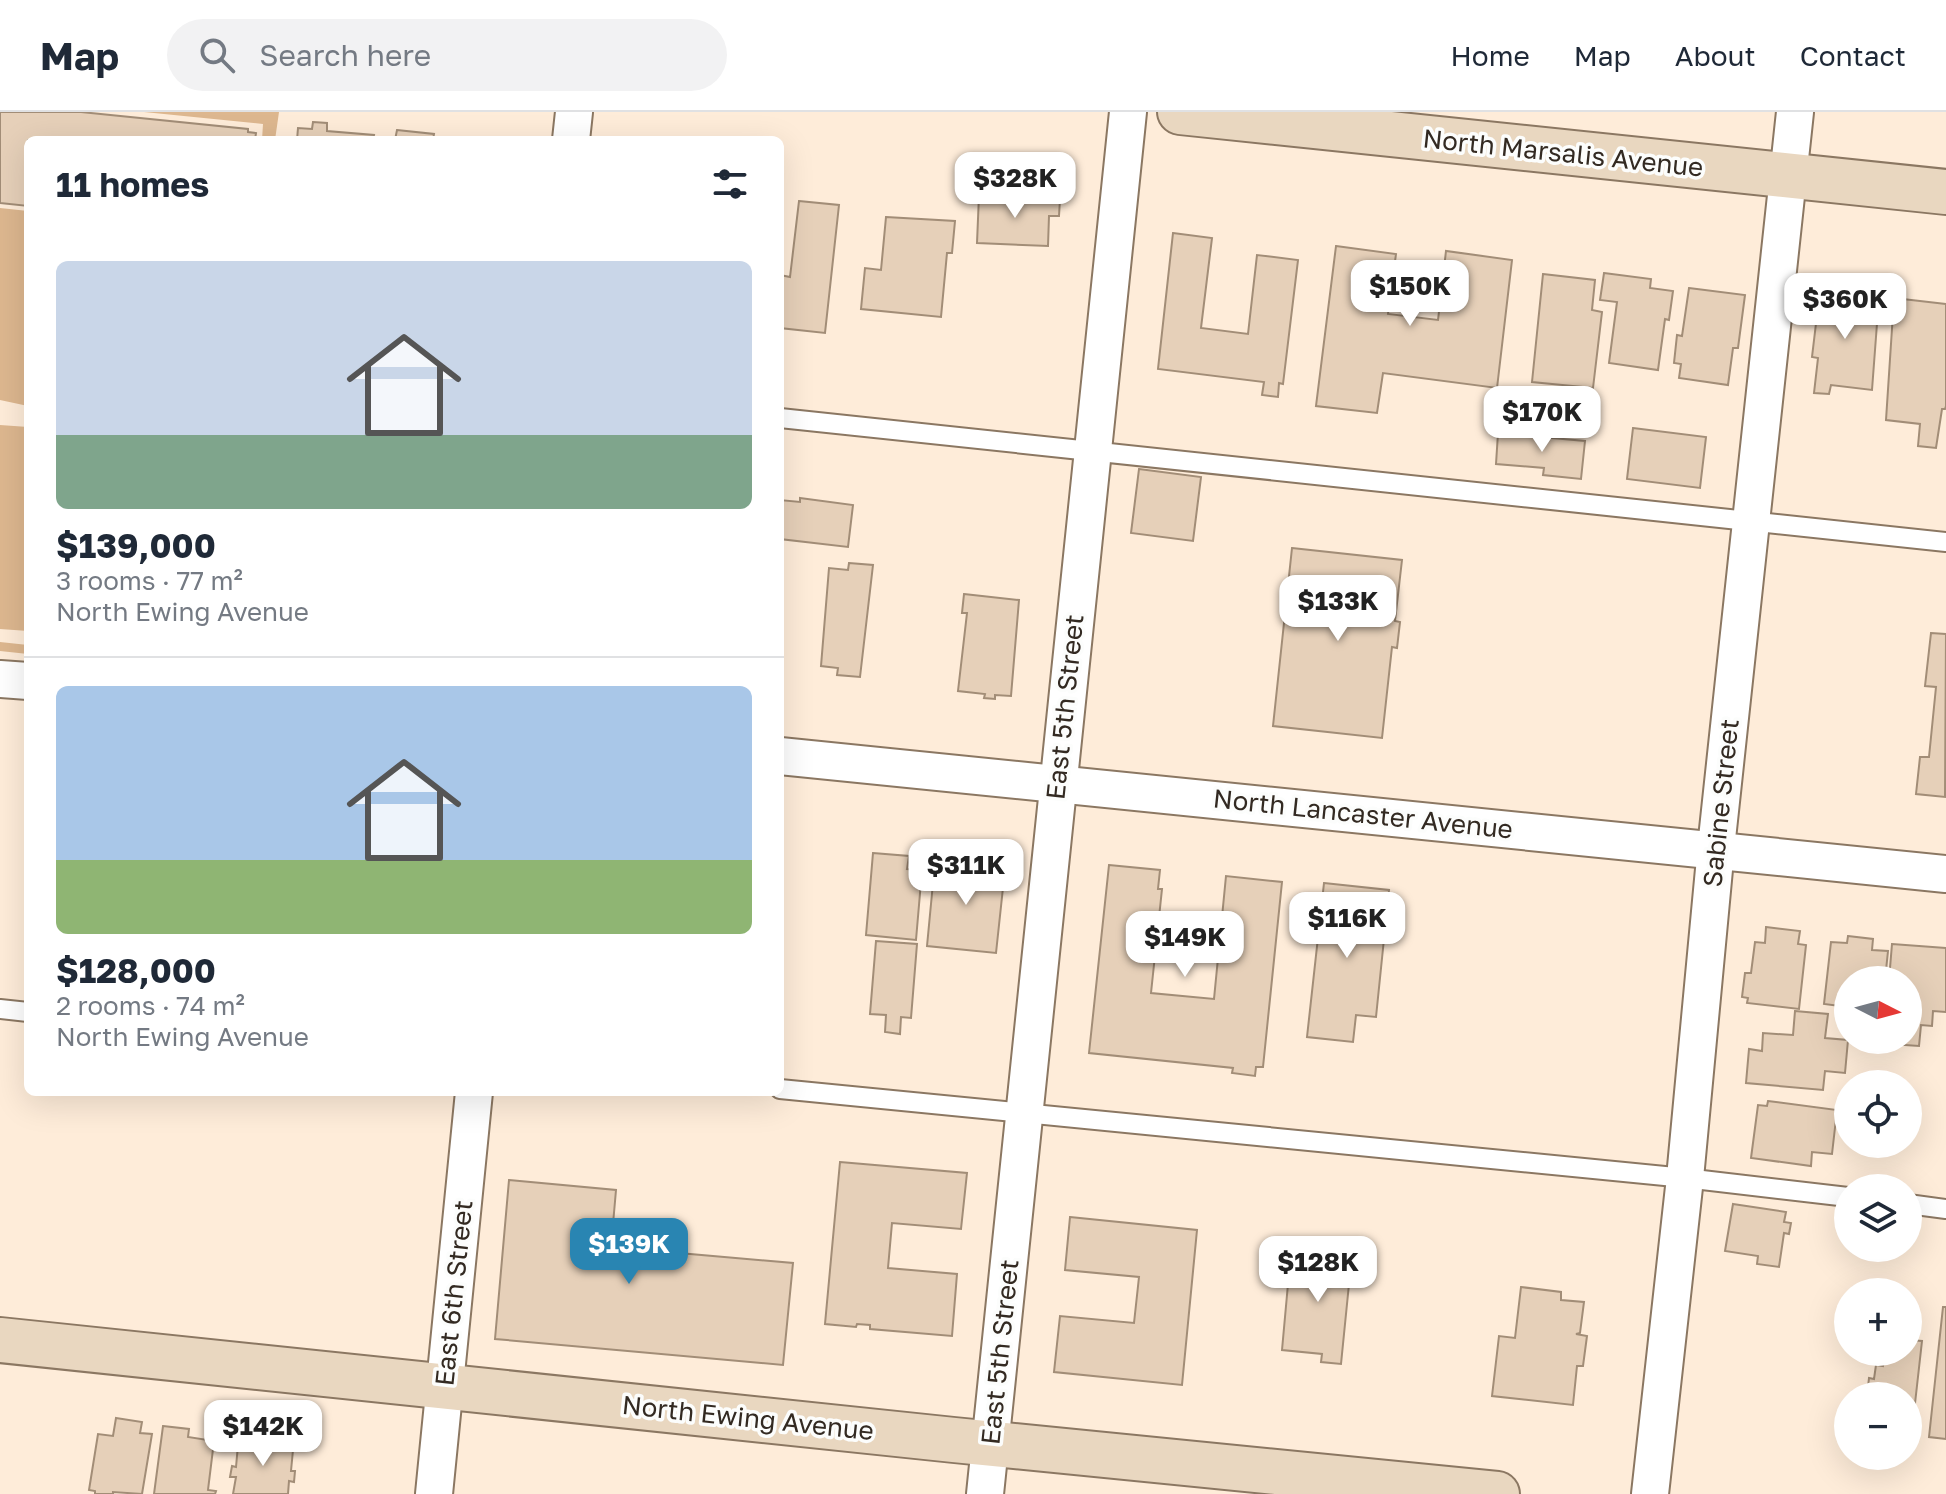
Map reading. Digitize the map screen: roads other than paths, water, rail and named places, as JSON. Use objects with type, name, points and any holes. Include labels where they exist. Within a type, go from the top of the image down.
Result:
[{"type":"street","points":[[571,136],[574,112]]},
{"type":"street","name":"East 5th Street","points":[[985,1494],[1128,112]]},
{"type":"street","name":"North Marsalis Avenue","points":[[1180,112],[1946,192]]},
{"type":"street","name":"Sabine Street","points":[[1650,1494],[1795,112]]},
{"type":"street","points":[[0,679],[24,681]]},
{"type":"street","name":"North Lancaster Avenue","points":[[784,756],[1716,848],[1946,874]]},
{"type":"street","name":"East 6th Street","points":[[434,1494],[474,1096]]},
{"type":"street","name":"North Ewing Avenue","points":[[0,1340],[990,1443],[1286,1484],[1497,1494]]},
{"type":"lane","points":[[784,418],[1752,524],[1946,542]]},
{"type":"lane","points":[[0,1009],[24,1012]]},
{"type":"lane","points":[[784,1089],[1834,1195]]},
{"type":"lane","points":[[1922,1206],[1946,1209]]}]
